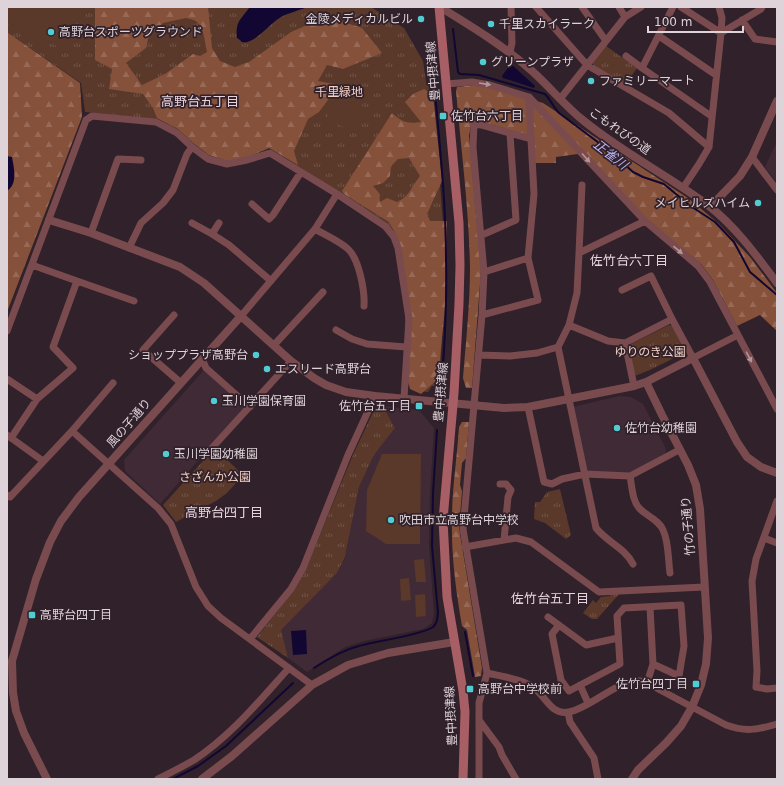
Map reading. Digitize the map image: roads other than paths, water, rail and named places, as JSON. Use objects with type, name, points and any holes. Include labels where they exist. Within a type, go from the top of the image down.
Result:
[{"type":"main road","name":"豊中摂津線","points":[[440,7],[458,215],[460,265],[459,312],[443,520],[447,596],[463,691],[465,712],[463,779]]},
{"type":"street","name":"こもれびの道","points":[[440,7],[510,52],[583,120],[603,136],[710,207],[774,273],[777,283]]},
{"type":"street","points":[[510,52],[512,43],[511,7]]},
{"type":"street","points":[[536,7],[587,65],[669,113],[709,147]]},
{"type":"street","points":[[582,7],[606,41]]},
{"type":"street","points":[[619,7],[625,17]]},
{"type":"street","points":[[560,99],[625,17],[641,7]]},
{"type":"street","points":[[642,68],[673,7]]},
{"type":"street","points":[[681,7],[721,34]]},
{"type":"street","points":[[683,188],[709,147],[711,116],[721,34],[722,18],[719,7]]},
{"type":"street","points":[[721,34],[762,7]]},
{"type":"street","points":[[742,20],[755,39],[777,42]]},
{"type":"street","points":[[659,36],[716,75]]},
{"type":"street","points":[[626,56],[711,116]]},
{"type":"street","points":[[446,84],[472,82],[490,84],[529,97],[644,221],[698,266],[710,282],[777,409]]},
{"type":"street","points":[[482,315],[538,300],[528,258],[534,194],[529,97]]},
{"type":"street","points":[[710,207],[740,176],[752,157],[777,101]]},
{"type":"street","points":[[7,331],[86,120],[92,116],[156,122],[177,133],[208,159],[227,164],[270,153],[337,194],[385,226],[394,237],[398,248],[409,319],[406,347],[404,398]]},
{"type":"street","points":[[479,779],[479,703],[486,673],[463,529],[479,355],[484,272],[482,235],[473,147],[474,124],[531,139]]},
{"type":"street","points":[[482,235],[516,220],[510,134]]},
{"type":"street","points":[[129,248],[141,223],[163,203],[173,190],[187,154],[192,147]]},
{"type":"street","points":[[752,157],[777,190]]},
{"type":"street","points":[[91,233],[118,159],[141,160]]},
{"type":"street","points":[[252,204],[269,219],[301,172]]},
{"type":"street","points":[[582,185],[577,294],[569,325],[558,347],[586,474],[596,528],[600,533],[629,556],[633,564]]},
{"type":"street","points":[[241,316],[315,229],[337,194]]},
{"type":"street","points":[[49,220],[91,233],[180,267],[204,283],[291,361],[326,385],[346,392],[474,406],[504,408],[528,407],[634,386],[646,382],[738,335]]},
{"type":"street","points":[[579,254],[644,221]]},
{"type":"street","points":[[192,223],[228,245],[271,281]]},
{"type":"street","points":[[212,234],[219,223]]},
{"type":"street","points":[[315,229],[348,249],[357,263],[364,298],[364,306]]},
{"type":"street","points":[[484,272],[528,258]]},
{"type":"street","points":[[32,265],[134,301]]},
{"type":"street","points":[[622,290],[651,276],[672,320],[736,442],[747,456],[761,467],[777,472]]},
{"type":"street","points":[[43,461],[9,436],[37,400],[73,368],[53,347],[77,281]]},
{"type":"street","points":[[274,345],[323,292]]},
{"type":"street","points":[[174,315],[143,350],[180,383]]},
{"type":"street","name":"風の子通り","points":[[47,779],[24,733],[16,711],[10,660],[50,542],[61,521],[79,497],[241,316]]},
{"type":"street","points":[[569,325],[608,341],[625,343],[672,320]]},
{"type":"street","points":[[336,330],[352,339],[367,344],[406,347]]},
{"type":"street","points":[[625,343],[634,386]]},
{"type":"street","points":[[479,355],[510,356],[537,353],[558,347]]},
{"type":"street","points":[[202,359],[206,368],[250,408]]},
{"type":"street","points":[[212,448],[250,408],[291,361]]},
{"type":"street","points":[[7,379],[37,400]]},
{"type":"street","name":"竹の子通り","points":[[632,779],[638,770],[681,726],[692,707],[701,685],[706,664],[708,638],[700,509],[696,486],[688,465],[679,450],[646,382]]},
{"type":"street","points":[[8,497],[72,431],[113,383]]},
{"type":"street","points":[[250,639],[291,589],[303,568],[348,455],[375,396]]},
{"type":"street","points":[[528,407],[544,482],[552,484],[562,479],[586,474],[630,476],[679,450]]},
{"type":"street","points":[[72,431],[158,508],[171,524],[196,587],[208,606],[312,685]]},
{"type":"street","points":[[630,476],[638,508],[662,522],[670,573]]},
{"type":"street","points":[[500,484],[506,484],[511,490],[508,497],[504,540]]},
{"type":"street","points":[[777,501],[756,559],[752,581],[757,671],[756,687],[767,689],[777,688]]},
{"type":"street","points":[[465,547],[516,538],[531,542],[597,594],[704,587]]},
{"type":"street","points":[[764,538],[777,543]]},
{"type":"street","points":[[559,625],[552,634],[561,680],[569,691],[620,664],[617,616],[624,608],[681,605],[684,646],[679,676],[653,664]]},
{"type":"street","points":[[647,683],[653,664],[650,607]]},
{"type":"street","points":[[548,617],[586,645],[618,638]]},
{"type":"street","points":[[202,779],[232,756],[312,685],[348,665],[388,653],[454,642]]},
{"type":"street","points":[[158,779],[193,760],[217,743],[250,711],[289,668]]},
{"type":"street","points":[[486,673],[524,683],[533,687],[550,706],[556,711],[563,713],[588,703],[624,684],[636,681],[647,683],[726,725],[737,729],[749,730],[777,724]]},
{"type":"street","points":[[580,685],[588,703]]},
{"type":"street","points":[[568,712],[570,722],[594,758],[598,779]]},
{"type":"street","points":[[479,720],[498,747],[516,779]]},
{"type":"waterway","name":"正雀川","points":[[453,29],[458,72],[460,74],[479,75],[545,94],[559,113],[611,152],[633,172],[664,184],[689,205],[715,222],[734,242],[750,272],[777,295]]},
{"type":"waterway","points":[[434,79],[433,70],[435,68]]},
{"type":"waterway","points":[[435,92],[446,239],[446,304],[442,379]]},
{"type":"waterway","points":[[314,668],[346,650],[427,630],[436,624],[438,613],[432,546],[433,494],[437,430]]},
{"type":"waterway","points":[[465,632],[473,676]]},
{"type":"waterway","points":[[173,779],[198,766],[226,746],[293,683]]},
{"type":"place","name":"金陵メディカルビル","points":[[421,19]]},
{"type":"place","name":"千里スカイラーク","points":[[491,24]]},
{"type":"place","name":"高野台スポーツグラウンド","points":[[51,32]]},
{"type":"place","name":"グリーンプラザ","points":[[483,62]]},
{"type":"place","name":"ファミリーマート","points":[[591,81]]},
{"type":"place","name":"佐竹台六丁目","points":[[443,116]]},
{"type":"place","name":"メイヒルズハイム","points":[[758,203]]},
{"type":"place","name":"ショッププラザ高野台","points":[[256,355]]},
{"type":"place","name":"エスリード高野台","points":[[267,369]]},
{"type":"place","name":"玉川学園保育園","points":[[214,401]]},
{"type":"place","name":"佐竹台五丁目","points":[[419,406]]},
{"type":"place","name":"佐竹台幼稚園","points":[[617,428]]},
{"type":"place","name":"玉川学園幼稚園","points":[[166,454]]},
{"type":"place","name":"吹田市立高野台中学校","points":[[391,520]]},
{"type":"place","name":"高野台四丁目","points":[[32,615]]},
{"type":"place","name":"佐竹台四丁目","points":[[696,684]]},
{"type":"place","name":"高野台中学校前","points":[[470,689]]},
{"type":"district","name":"高野台五丁目","points":[[200,101]]},
{"type":"district","name":"佐竹台六丁目","points":[[629,260]]},
{"type":"district","name":"高野台四丁目","points":[[224,512]]},
{"type":"district","name":"佐竹台五丁目","points":[[550,598]]},
{"type":"park label","name":"千里緑地","points":[[339,92]]},
{"type":"park label","name":"ゆりのき公園","points":[[650,352]]},
{"type":"park label","name":"さざんか公園","points":[[215,477]]}]
